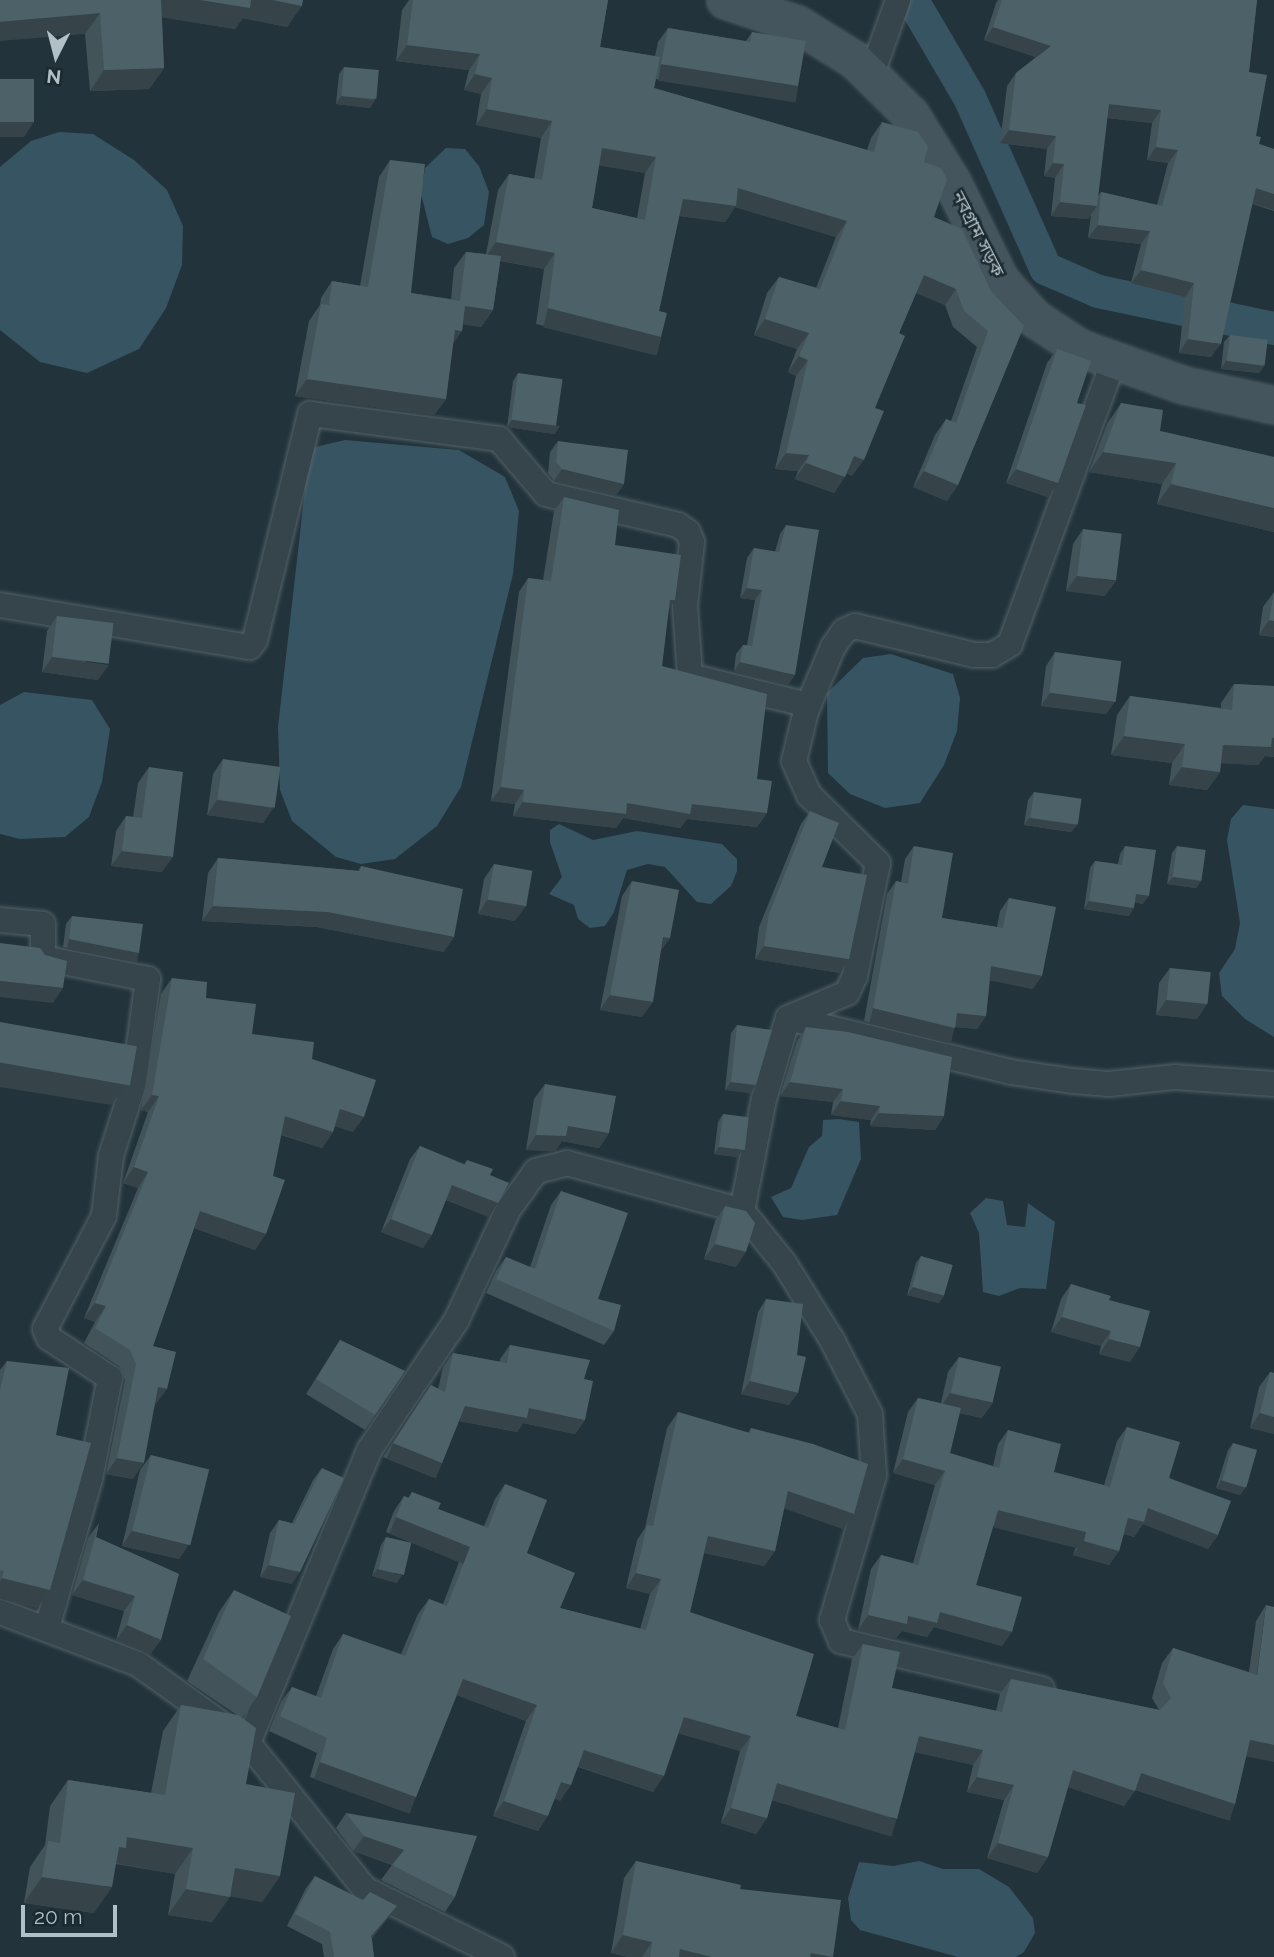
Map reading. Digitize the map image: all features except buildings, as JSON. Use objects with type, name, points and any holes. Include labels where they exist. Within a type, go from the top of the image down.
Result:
[{"type":"main road","name":"নবগ্রাম সড়ক","points":[[725,0],[797,24],[855,60],[910,114],[952,182],[1000,280],[1034,318],[1080,348],[1184,385],[1274,404]]},
{"type":"street","points":[[871,76],[898,0]]},
{"type":"street","points":[[788,1018],[847,993],[878,863],[809,795],[794,761],[808,705],[833,647],[844,631],[855,626],[974,655],[992,655],[1010,644],[1114,360]]},
{"type":"street","points":[[0,605],[249,647],[256,640],[310,414],[499,439],[546,494],[678,525],[688,532],[692,542],[685,605],[690,676],[808,705]]},
{"type":"street","points":[[0,920],[43,925],[43,958],[148,979],[134,1083],[111,1156],[104,1216],[46,1329],[48,1338],[110,1378],[90,1479],[47,1628]]},
{"type":"street","points":[[788,1018],[1011,1072],[1073,1081],[1109,1084],[1174,1077],[1274,1084]]},
{"type":"street","points":[[742,1212],[764,1099],[788,1018]]},
{"type":"street","points":[[248,1743],[370,1449],[456,1321],[508,1210],[536,1171],[567,1163],[742,1212],[783,1263],[832,1340],[870,1414],[874,1475],[832,1620],[841,1641],[1068,1693]]},
{"type":"street","points":[[0,1612],[138,1664],[248,1743],[365,1889],[502,1957]]},
{"type":"water","points":[[59,132],[93,134],[134,160],[167,190],[183,226],[182,265],[166,308],[139,349],[87,373],[40,362],[0,330],[0,167],[31,141]]},
{"type":"water","points":[[446,148],[465,149],[479,166],[489,192],[484,225],[468,238],[448,244],[432,237],[421,194],[425,168]]},
{"type":"water","points":[[345,440],[459,450],[505,477],[519,511],[513,574],[461,787],[437,826],[395,859],[361,864],[336,857],[292,821],[280,790],[278,727],[308,463],[315,447]]},
{"type":"water","points":[[891,654],[953,674],[960,698],[957,731],[944,765],[920,803],[885,808],[850,794],[828,773],[827,693],[863,658]]},
{"type":"water","points":[[24,692],[92,700],[110,729],[102,782],[89,817],[65,837],[20,839],[0,834],[0,705]]},
{"type":"water","points":[[1243,805],[1274,809],[1274,1037],[1245,1019],[1222,996],[1219,973],[1235,949],[1240,923],[1227,840],[1231,819]]},
{"type":"water","points":[[559,824],[593,840],[637,831],[722,844],[737,859],[737,871],[731,886],[711,904],[697,902],[665,867],[648,864],[627,870],[614,912],[605,926],[590,928],[578,919],[574,905],[549,894],[562,877],[550,842],[550,830]]},
{"type":"water","points":[[823,1120],[859,1122],[861,1159],[837,1215],[802,1220],[783,1217],[771,1197],[791,1188],[809,1147],[822,1136]]},
{"type":"water","points":[[986,1198],[1003,1201],[1007,1225],[1025,1227],[1028,1203],[1055,1222],[1046,1289],[1020,1288],[999,1296],[983,1292],[979,1233],[970,1213]]},
{"type":"water","points":[[919,1861],[943,1869],[979,1869],[1009,1887],[1033,1918],[1035,1933],[1024,1952],[1016,1957],[958,1957],[860,1930],[851,1920],[848,1898],[859,1862],[893,1866]]},
{"type":"waterway","points":[[912,0],[969,97],[1045,268],[1098,291],[1274,328]]}]
